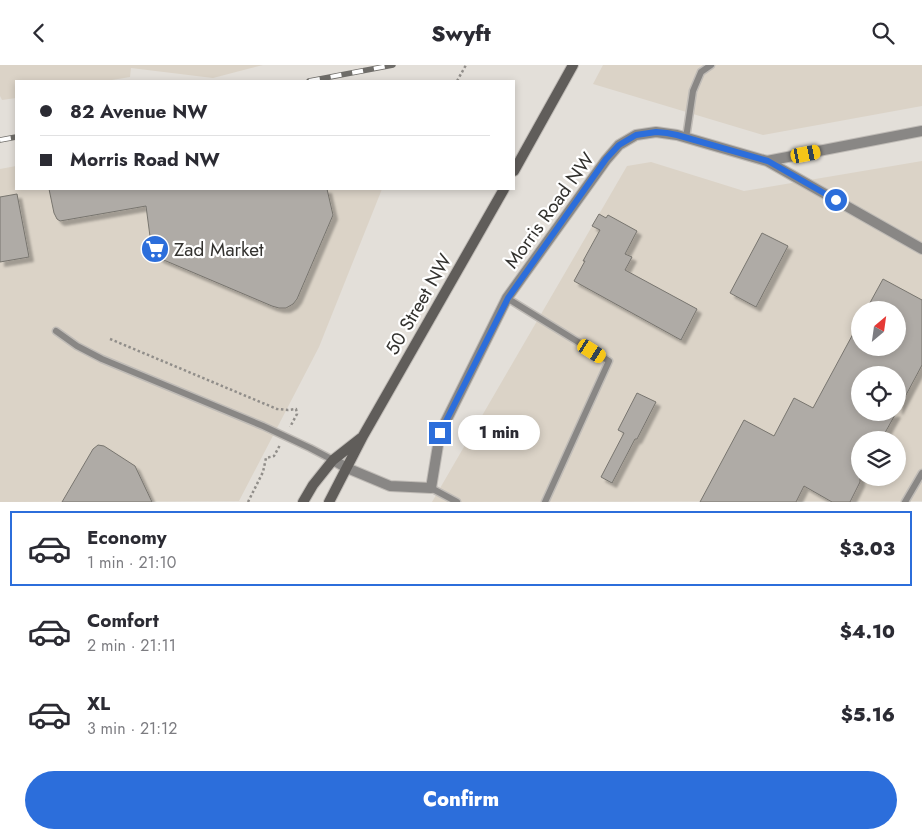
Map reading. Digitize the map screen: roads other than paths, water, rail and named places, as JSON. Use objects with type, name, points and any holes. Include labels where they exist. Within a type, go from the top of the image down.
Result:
[{"type":"main road","points":[[515,169],[574,65]]},
{"type":"main road","name":"50 Street NW","points":[[329,501],[363,436],[503,190]]},
{"type":"main road","name":"50 Street NW","points":[[303,501],[333,460],[363,436]]},
{"type":"street","name":"Morris Road NW","points":[[431,488],[440,433],[508,298],[606,159],[619,145],[636,135],[656,132],[686,138],[768,161],[922,131]]},
{"type":"street","points":[[768,161],[922,249]]},
{"type":"street","points":[[333,460],[390,486],[431,488]]},
{"type":"lane","points":[[686,138],[693,91],[701,72],[711,65]]},
{"type":"lane","points":[[508,298],[608,361],[545,501]]},
{"type":"lane","points":[[56,331],[77,346],[102,359],[286,436],[333,460]]},
{"type":"lane","points":[[905,501],[922,473]]},
{"type":"lane","points":[[431,488],[457,501]]},
{"type":"railway","points":[[314,80],[393,65]]},
{"type":"railway","points":[[0,140],[15,137]]},
{"type":"place","name":"Zad Market","points":[[155,249]]}]
